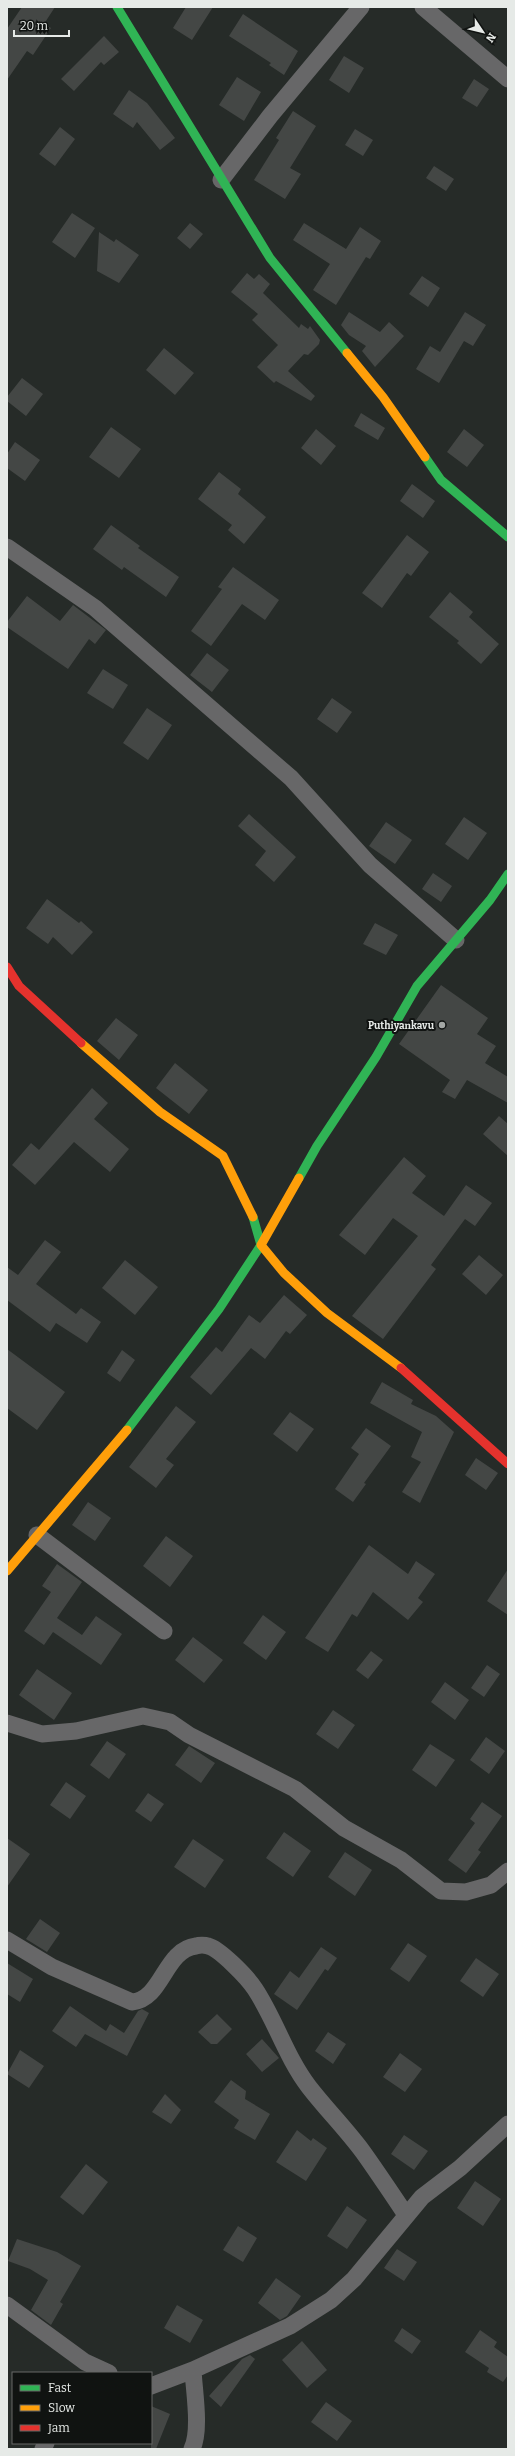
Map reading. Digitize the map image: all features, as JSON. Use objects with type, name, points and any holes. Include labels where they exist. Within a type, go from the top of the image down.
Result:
[{"type":"street","points":[[116,7],[270,258],[383,396],[441,480],[508,537]]},
{"type":"street","points":[[221,180],[270,116],[361,7]]},
{"type":"street","points":[[423,7],[508,79]]},
{"type":"street","points":[[7,547],[95,608],[285,773],[370,865],[456,940]]},
{"type":"street","points":[[7,1572],[37,1535],[119,1441],[219,1309],[261,1245],[317,1146],[376,1057],[417,986],[490,900],[508,874]]},
{"type":"street","points":[[7,967],[20,986],[93,1054],[160,1112],[223,1156],[253,1218],[261,1245],[284,1273],[327,1313],[400,1367],[508,1464]]},
{"type":"street","points":[[37,1535],[164,1631]]},
{"type":"street","points":[[7,1723],[42,1734],[76,1731],[143,1716],[170,1722],[189,1735],[295,1790],[344,1828],[401,1860],[442,1891],[466,1892],[490,1885],[508,1871]]},
{"type":"street","points":[[7,1940],[52,1967],[132,2002],[142,2001],[152,1991],[172,1961],[184,1951],[195,1946],[208,1946],[226,1959],[254,1988],[282,2042],[309,2086],[363,2152],[406,2215]]},
{"type":"street","points":[[152,2386],[193,2370],[290,2326],[331,2300],[354,2279],[406,2215],[422,2198],[460,2168],[508,2124]]},
{"type":"street","points":[[7,2304],[82,2368],[104,2372]]},
{"type":"street","points":[[192,2449],[196,2442],[193,2370]]},
{"type":"building","points":[[22,7],[55,7],[44,24],[51,28],[33,55],[27,51],[7,80],[7,29]]},
{"type":"building","points":[[186,7],[213,7],[192,40],[173,28]]},
{"type":"building","points":[[243,14],[298,51],[284,75],[269,65],[271,63],[229,36]]},
{"type":"building","points":[[104,36],[119,52],[104,65],[101,62],[74,91],[61,79]]},
{"type":"building","points":[[344,56],[364,68],[349,93],[329,80]]},
{"type":"building","points":[[237,77],[261,92],[244,121],[219,105]]},
{"type":"building","points":[[474,79],[489,89],[477,107],[462,98]]},
{"type":"building","points":[[129,90],[147,103],[175,138],[160,150],[137,122],[133,128],[113,114]]},
{"type":"building","points":[[293,111],[316,126],[290,168],[301,174],[285,199],[254,180],[279,140],[276,138]]},
{"type":"building","points":[[60,127],[75,139],[55,166],[39,154]]},
{"type":"building","points":[[355,129],[373,140],[363,156],[345,145]]},
{"type":"building","points":[[434,166],[454,179],[446,191],[426,178]]},
{"type":"building","points":[[72,213],[95,228],[75,258],[52,242]]},
{"type":"building","points":[[190,223],[203,234],[190,249],[177,238]]},
{"type":"building","points":[[304,223],[346,249],[360,227],[381,241],[370,259],[366,257],[336,305],[313,290],[330,264],[293,240]]},
{"type":"building","points":[[99,232],[114,242],[116,239],[139,255],[119,283],[97,271]]},
{"type":"building","points":[[247,273],[254,279],[259,274],[270,284],[263,293],[299,328],[301,324],[308,329],[310,326],[320,340],[319,344],[308,355],[304,354],[288,371],[315,396],[311,401],[276,381],[274,383],[257,367],[278,345],[252,320],[258,314],[231,292]]},
{"type":"building","points":[[422,276],[440,288],[428,307],[409,294]]},
{"type":"building","points":[[349,312],[380,332],[389,322],[404,336],[375,367],[362,351],[366,346],[349,335],[341,325]]},
{"type":"building","points":[[465,312],[486,325],[473,346],[464,341],[439,383],[416,369],[430,346],[440,352]]},
{"type":"building","points":[[164,348],[194,373],[175,395],[146,370]]},
{"type":"building","points":[[22,378],[43,394],[26,416],[7,401],[7,397]]},
{"type":"building","points":[[361,413],[385,428],[378,440],[354,426]]},
{"type":"building","points":[[111,427],[141,449],[119,478],[89,457]]},
{"type":"building","points":[[316,429],[336,446],[321,465],[301,448]]},
{"type":"building","points":[[464,429],[484,445],[467,467],[447,452]]},
{"type":"building","points":[[15,442],[40,460],[25,481],[7,468],[7,454]]},
{"type":"building","points":[[219,472],[241,489],[238,494],[266,517],[244,544],[228,530],[232,525],[198,499]]},
{"type":"building","points":[[412,484],[435,501],[423,518],[400,501]]},
{"type":"building","points":[[111,525],[140,546],[138,548],[179,577],[166,597],[124,567],[122,570],[93,549]]},
{"type":"building","points":[[407,535],[429,552],[411,576],[407,573],[382,608],[362,593]]},
{"type":"building","points":[[233,567],[279,600],[265,620],[242,604],[211,646],[191,631],[222,589],[218,587]]},
{"type":"building","points":[[450,592],[473,612],[469,617],[499,644],[481,664],[457,643],[459,641],[429,617]]},
{"type":"building","points":[[27,596],[60,621],[73,605],[106,630],[95,644],[89,639],[68,669],[7,627],[7,622]]},
{"type":"building","points":[[207,653],[229,670],[212,692],[190,675]]},
{"type":"building","points":[[103,669],[128,685],[113,709],[87,693]]},
{"type":"building","points":[[332,698],[352,712],[337,733],[317,719]]},
{"type":"building","points":[[147,708],[172,725],[148,760],[123,743]]},
{"type":"building","points":[[249,814],[296,857],[274,882],[255,865],[266,851],[238,826]]},
{"type":"building","points":[[464,817],[487,833],[468,860],[445,844]]},
{"type":"building","points":[[386,822],[412,840],[395,864],[369,846]]},
{"type":"building","points":[[433,873],[452,886],[441,902],[422,889]]},
{"type":"building","points":[[47,899],[79,923],[81,921],[93,932],[72,955],[53,937],[48,944],[26,928]]},
{"type":"building","points":[[375,923],[398,935],[386,955],[363,944]]},
{"type":"building","points":[[441,985],[488,1018],[477,1034],[496,1046],[485,1063],[508,1077],[508,1103],[467,1080],[455,1099],[442,1092],[450,1080],[399,1044]]},
{"type":"building","points":[[116,1018],[138,1035],[119,1060],[97,1041]]},
{"type":"building","points":[[175,1063],[208,1090],[189,1114],[156,1088]]},
{"type":"building","points":[[92,1088],[108,1103],[94,1119],[129,1149],[110,1172],[74,1142],[35,1185],[12,1165],[31,1143],[39,1150]]},
{"type":"building","points":[[499,1116],[508,1124],[508,1156],[483,1134]]},
{"type":"building","points":[[404,1157],[426,1176],[412,1193],[444,1216],[466,1185],[492,1203],[475,1226],[465,1219],[431,1265],[436,1269],[383,1339],[352,1316],[418,1236],[393,1218],[365,1255],[339,1235]]},
{"type":"building","points":[[45,1240],[61,1252],[36,1284],[76,1314],[81,1308],[101,1322],[87,1343],[56,1323],[50,1332],[7,1300],[7,1267],[18,1275]]},
{"type":"building","points":[[479,1255],[503,1275],[486,1295],[462,1274]]},
{"type":"building","points":[[125,1260],[158,1287],[135,1315],[102,1288]]},
{"type":"building","points":[[284,1295],[307,1315],[290,1334],[286,1331],[265,1359],[251,1348],[211,1395],[190,1377],[216,1347],[222,1352],[249,1315],[260,1323]]},
{"type":"building","points":[[7,1349],[65,1392],[37,1430],[7,1408]]},
{"type":"building","points":[[122,1350],[135,1360],[120,1382],[107,1373]]},
{"type":"building","points":[[382,1382],[413,1400],[411,1404],[436,1416],[454,1432],[420,1503],[402,1492],[421,1462],[411,1457],[422,1432],[370,1403]]},
{"type":"building","points":[[176,1406],[196,1422],[166,1459],[174,1465],[156,1488],[129,1467]]},
{"type":"building","points":[[290,1412],[314,1429],[297,1452],[273,1434]]},
{"type":"building","points":[[366,1428],[391,1446],[364,1483],[366,1484],[353,1502],[335,1489],[359,1454],[351,1448]]},
{"type":"building","points":[[476,1458],[498,1473],[486,1490],[465,1475]]},
{"type":"building","points":[[88,1502],[111,1518],[95,1541],[72,1525]]},
{"type":"building","points":[[166,1536],[193,1556],[170,1587],[143,1566]]},
{"type":"building","points":[[369,1545],[408,1574],[416,1561],[435,1574],[418,1598],[423,1602],[408,1620],[373,1592],[357,1617],[352,1614],[328,1652],[305,1638]]},
{"type":"building","points":[[57,1564],[82,1582],[57,1618],[82,1635],[96,1616],[122,1634],[101,1665],[53,1632],[44,1645],[24,1631],[51,1592],[42,1586]]},
{"type":"building","points":[[508,1569],[508,1615],[487,1601]]},
{"type":"building","points":[[263,1615],[286,1632],[266,1660],[243,1643]]},
{"type":"building","points":[[193,1637],[223,1660],[204,1683],[175,1660]]},
{"type":"building","points":[[371,1651],[383,1660],[368,1679],[356,1670]]},
{"type":"building","points":[[487,1665],[500,1674],[484,1697],[471,1688]]},
{"type":"building","points":[[37,1669],[72,1693],[54,1720],[19,1695]]},
{"type":"building","points":[[445,1682],[469,1700],[455,1720],[431,1702]]},
{"type":"building","points":[[333,1710],[355,1725],[338,1749],[316,1734]]},
{"type":"building","points":[[486,1737],[505,1751],[489,1774],[470,1760]]},
{"type":"building","points":[[107,1741],[126,1754],[109,1779],[90,1765]]},
{"type":"building","points":[[430,1744],[455,1760],[436,1787],[412,1770]]},
{"type":"building","points":[[189,1746],[215,1763],[201,1783],[175,1765]]},
{"type":"building","points":[[66,1782],[86,1796],[70,1819],[50,1805]]},
{"type":"building","points":[[148,1793],[164,1804],[151,1822],[135,1811]]},
{"type":"building","points":[[482,1802],[502,1816],[478,1850],[481,1852],[466,1873],[448,1860],[475,1823],[470,1819]]},
{"type":"building","points":[[284,1832],[311,1851],[293,1877],[266,1858]]},
{"type":"building","points":[[7,1838],[30,1854],[7,1887]]},
{"type":"building","points":[[193,1839],[224,1860],[205,1888],[174,1867]]},
{"type":"building","points":[[345,1852],[372,1870],[355,1896],[328,1877]]},
{"type":"building","points":[[40,1919],[60,1933],[47,1952],[26,1939]]},
{"type":"building","points":[[408,1943],[427,1956],[409,1982],[390,1969]]},
{"type":"building","points":[[321,1947],[337,1958],[328,1971],[325,1969],[297,2010],[274,1994],[290,1971],[299,1978]]},
{"type":"building","points":[[476,1958],[499,1974],[483,1997],[460,1981]]},
{"type":"building","points":[[7,1963],[33,1979],[20,2002],[7,1994]]},
{"type":"building","points":[[70,2006],[106,2031],[110,2024],[124,2033],[138,2011],[142,2009],[149,2013],[127,2056],[85,2034],[76,2047],[52,2031]]},
{"type":"building","points":[[217,2014],[232,2029],[217,2044],[211,2044],[198,2032]]},
{"type":"building","points":[[328,2032],[346,2044],[333,2064],[315,2051]]},
{"type":"building","points":[[262,2039],[279,2058],[262,2072],[246,2054]]},
{"type":"building","points":[[20,2050],[44,2066],[29,2088],[7,2074]]},
{"type":"building","points":[[400,2053],[422,2069],[405,2092],[383,2077]]},
{"type":"building","points":[[231,2080],[246,2091],[245,2099],[270,2114],[255,2140],[234,2128],[239,2120],[214,2102]]},
{"type":"building","points":[[165,2094],[181,2110],[171,2124],[152,2112]]},
{"type":"building","points":[[297,2130],[311,2141],[313,2138],[327,2148],[306,2181],[276,2162]]},
{"type":"building","points":[[404,2135],[428,2151],[414,2170],[391,2154]]},
{"type":"building","points":[[86,2164],[108,2182],[83,2215],[60,2197]]},
{"type":"building","points":[[475,2181],[501,2199],[483,2226],[457,2208]]},
{"type":"building","points":[[347,2206],[367,2220],[347,2249],[327,2236]]},
{"type":"building","points":[[238,2226],[257,2238],[243,2262],[223,2250]]},
{"type":"building","points":[[17,2239],[57,2252],[81,2266],[60,2302],[63,2304],[51,2325],[31,2310],[48,2280],[30,2269],[8,2261]]},
{"type":"building","points":[[397,2249],[417,2262],[404,2281],[384,2268]]},
{"type":"building","points":[[276,2278],[301,2296],[287,2316],[280,2320],[258,2303]]},
{"type":"building","points":[[177,2305],[203,2320],[190,2343],[164,2328]]},
{"type":"building","points":[[402,2328],[421,2341],[412,2354],[394,2341]]},
{"type":"building","points":[[480,2330],[497,2342],[494,2347],[508,2357],[508,2375],[503,2382],[487,2372],[489,2368],[465,2352]]},
{"type":"building","points":[[302,2341],[327,2370],[307,2388],[282,2360]]},
{"type":"building","points":[[250,2355],[255,2359],[221,2407],[209,2396],[242,2359]]},
{"type":"building","points":[[326,2402],[352,2421],[337,2441],[311,2422]]},
{"type":"building","points":[[152,2406],[170,2414],[156,2449],[151,2449]]},
{"type":"traffic: fast","points":[[117,7],[270,258],[347,353]]},
{"type":"traffic: fast","points":[[425,457],[441,480],[508,537]]},
{"type":"traffic: fast","points":[[299,1178],[317,1146],[376,1057],[417,986],[490,900],[508,874]]},
{"type":"traffic: fast","points":[[127,1430],[219,1309],[261,1245],[253,1217]]},
{"type":"traffic: slow","points":[[347,353],[383,397],[425,457]]},
{"type":"traffic: slow","points":[[81,1043],[160,1112],[223,1156],[253,1217]]},
{"type":"traffic: slow","points":[[299,1178],[261,1245],[284,1273],[327,1313],[401,1368]]},
{"type":"traffic: slow","points":[[7,1571],[127,1430]]},
{"type":"traffic: jam","points":[[7,967],[19,986],[81,1043]]},
{"type":"traffic: jam","points":[[401,1368],[508,1464]]},
{"type":"place","name":"Puthiyankavu","points":[[442,1025]]}]
